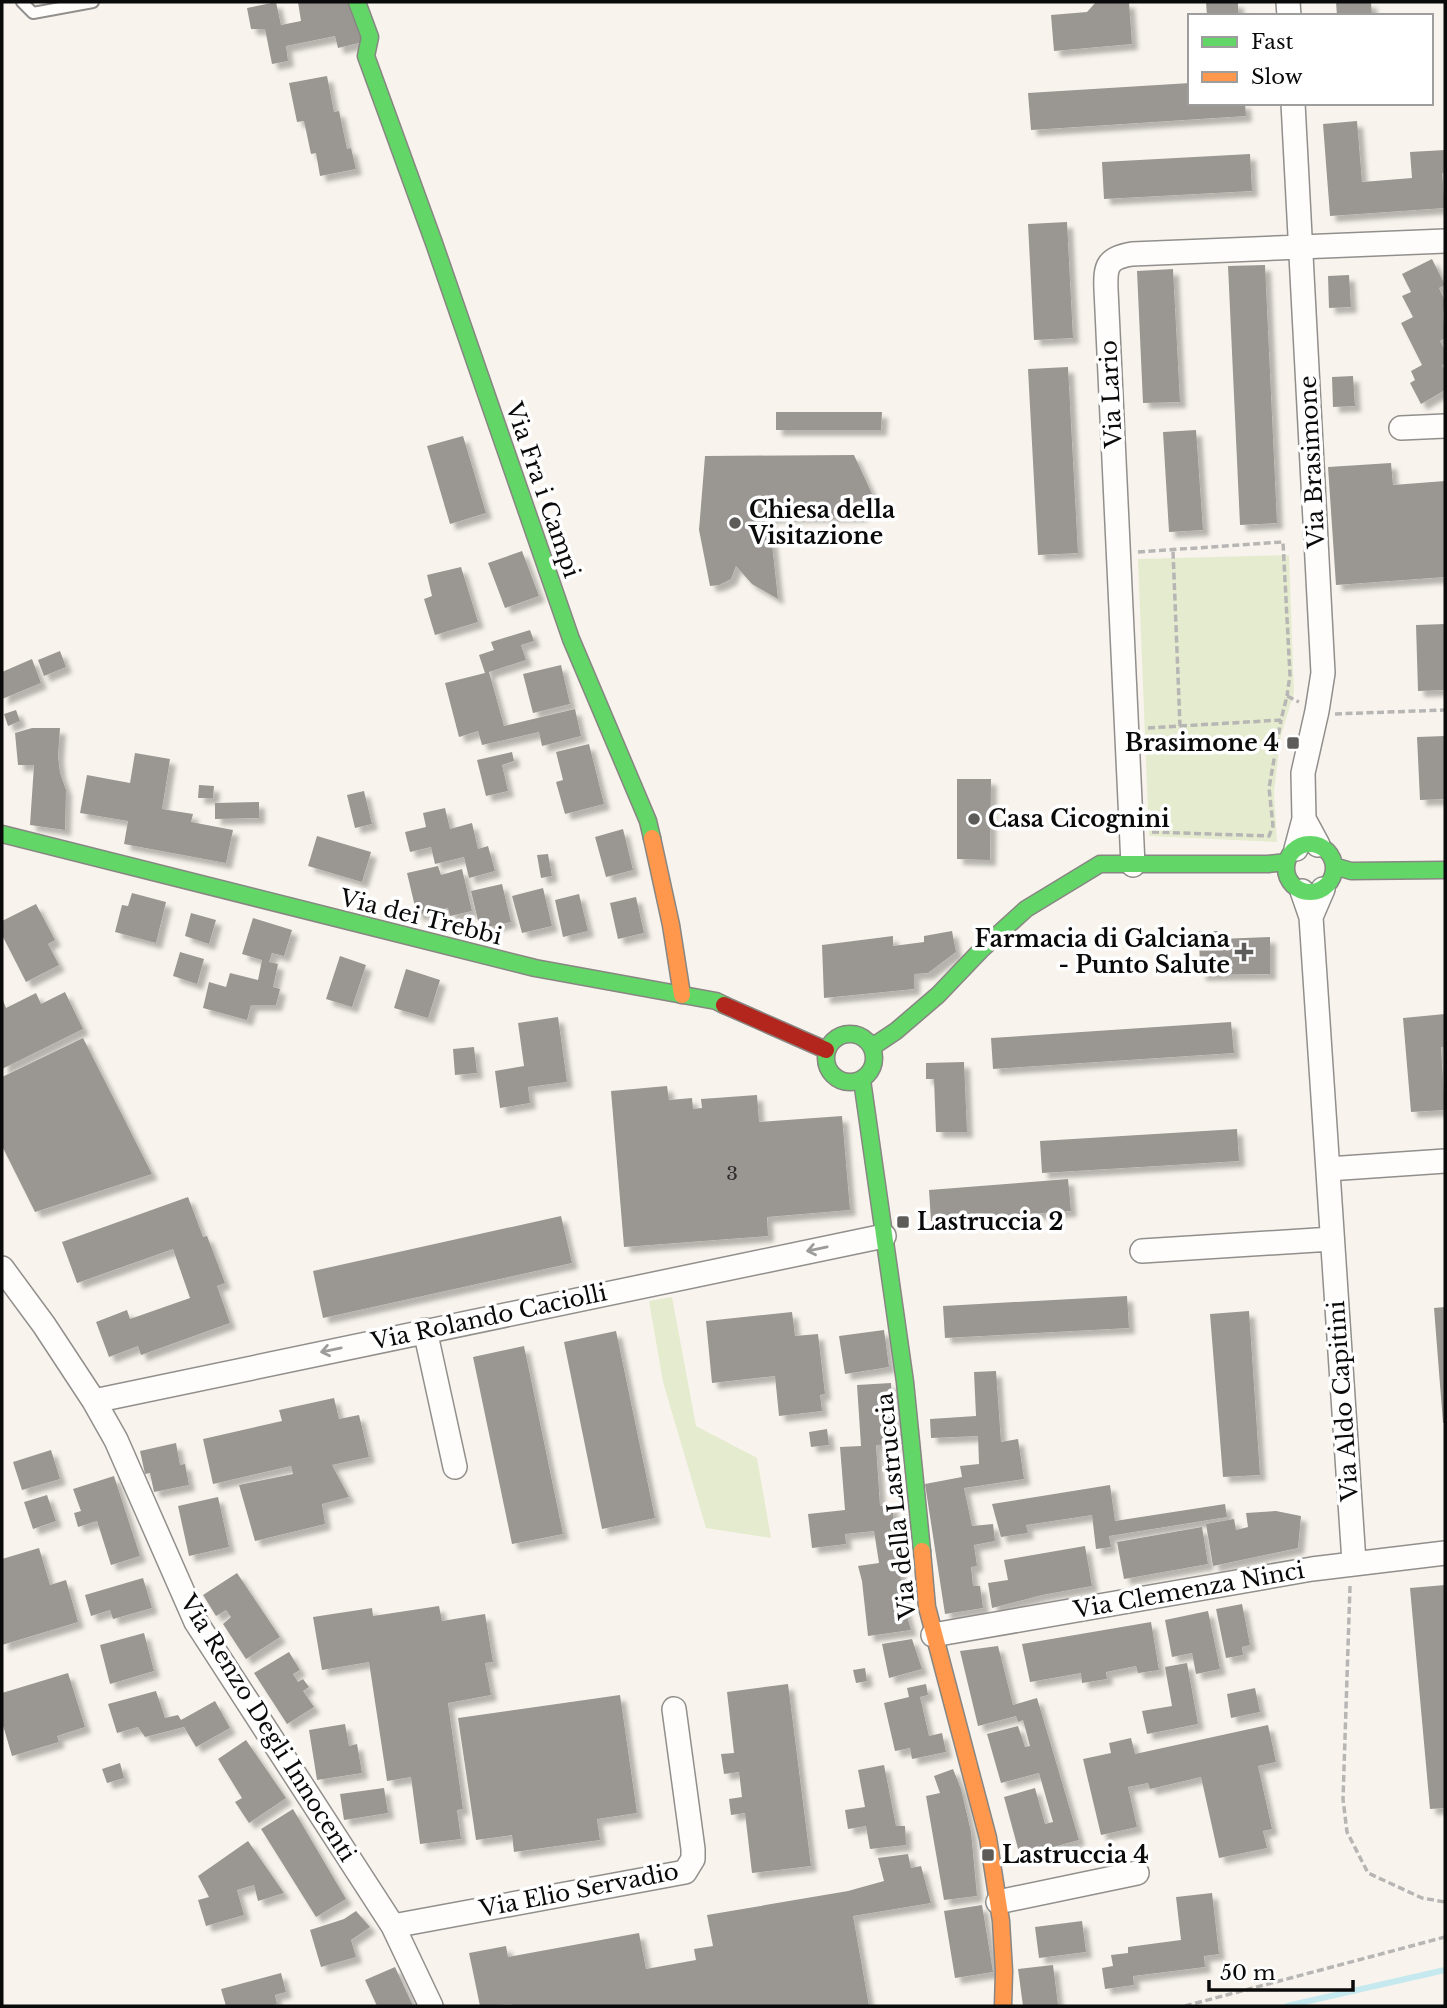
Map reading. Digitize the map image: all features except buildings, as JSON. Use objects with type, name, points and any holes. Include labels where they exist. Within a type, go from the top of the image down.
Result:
[{"type":"street","name":"Via Fra i Campi","points":[[357,2],[370,37],[366,57],[434,243],[570,639],[648,821],[671,925],[682,995]]},
{"type":"street","name":"Via Brasimone","points":[[1293,105],[1323,673],[1303,773],[1304,819],[1297,857]]},
{"type":"street","name":"Via Lario","points":[[1133,864],[1105,272],[1108,266],[1119,256],[1132,254],[1445,241]]},
{"type":"street","points":[[1401,428],[1445,426]]},
{"type":"street","name":"Via dei Trebbi","points":[[2,834],[536,968],[716,1001],[826,1050]]},
{"type":"street","points":[[872,1047],[896,1031],[938,995],[982,949],[1026,909],[1100,864],[1268,864],[1297,857],[1329,854],[1323,881]]},
{"type":"street","points":[[1297,857],[1292,884],[1323,881],[1351,871],[1445,870]]},
{"type":"street","name":"Via Aldo Capitini","points":[[1323,881],[1311,917],[1353,1563]]},
{"type":"street","points":[[848,1034],[858,1035],[872,1047],[872,1069],[862,1080],[843,1082],[828,1070],[826,1050],[831,1042],[848,1034]]},
{"type":"street","name":"Via della Lastruccia","points":[[862,1080],[905,1382],[927,1607],[988,1838],[998,1902],[1004,1971],[1003,2006]]},
{"type":"street","points":[[1328,1168],[1445,1161]]},
{"type":"street","name":"Via Rolando Caciolli","points":[[94,1401],[884,1236]]},
{"type":"street","points":[[1142,1251],[1332,1238]]},
{"type":"street","name":"Via Renzo Degli Innocenti","points":[[2,1268],[44,1325],[94,1401],[116,1440],[196,1622],[393,1926],[431,2006]]},
{"type":"street","points":[[425,1330],[455,1467]]},
{"type":"street","name":"Via Clemenza Ninci","points":[[933,1635],[1353,1563],[1445,1553]]},
{"type":"street","name":"Via Elio Servadio","points":[[393,1926],[685,1872],[693,1859],[693,1849],[674,1709]]},
{"type":"street","points":[[998,1902],[1137,1874]]},
{"type":"lane","points":[[22,2],[33,13],[93,2]]},
{"type":"path","points":[[1118,552],[1172,551],[1283,542],[1290,675],[1269,788],[1273,827],[1269,836],[1153,833],[1142,830]]},
{"type":"path","points":[[1172,551],[1181,726]]},
{"type":"path","points":[[1287,696],[1317,711],[1338,714],[1445,710]]},
{"type":"path","points":[[1145,728],[1281,720]]},
{"type":"path","points":[[1353,1563],[1343,1799],[1347,1832],[1368,1873],[1422,1898],[1445,1902]]},
{"type":"path","points":[[1185,2006],[1445,1937]]},
{"type":"green space","points":[[1289,555],[1294,693],[1281,735],[1274,792],[1277,842],[1149,836],[1138,559]]},
{"type":"green space","points":[[672,1297],[696,1426],[757,1458],[771,1538],[706,1528],[663,1382],[649,1301]]},
{"type":"waterway","points":[[1287,2006],[1445,1970]]},
{"type":"traffic: fast","points":[[357,2],[370,37],[366,56],[434,243],[571,639],[648,821],[652,838]]},
{"type":"traffic: fast","points":[[2,834],[535,968],[716,1001],[724,1005]]},
{"type":"traffic: fast","points":[[1310,844],[1327,851],[1334,868],[1327,885],[1310,892],[1293,885],[1286,868],[1293,851],[1310,844]]},
{"type":"traffic: fast","points":[[872,1047],[896,1031],[938,995],[982,949],[1026,909],[1100,864],[1287,862]]},
{"type":"traffic: fast","points":[[1334,866],[1351,871],[1445,870]]},
{"type":"traffic: fast","points":[[850,1034],[859,1035],[867,1041],[873,1049],[874,1058],[873,1067],[867,1075],[859,1081],[850,1082],[841,1081],[833,1075],[827,1067],[826,1058],[827,1049],[833,1041],[841,1035],[850,1034]]},
{"type":"traffic: fast","points":[[862,1080],[905,1382],[922,1551]]},
{"type":"traffic: slow","points":[[652,838],[671,925],[682,995]]},
{"type":"traffic: slow","points":[[922,1551],[927,1607],[988,1838],[1001,1921],[1003,2006]]},
{"type":"traffic: jam","points":[[724,1005],[826,1050]]},
{"type":"place","name":"Chiesa della Visitazione","points":[[735,523]]},
{"type":"place","name":"Brasimone 4","points":[[1293,743]]},
{"type":"place","name":"Casa Cicognini","points":[[974,819]]},
{"type":"place","name":"Farmacia di Galciana - Punto Salute","points":[[1244,952]]},
{"type":"place","name":"Lastruccia 2","points":[[903,1222]]},
{"type":"place","name":"Lastruccia 4","points":[[988,1855]]}]
